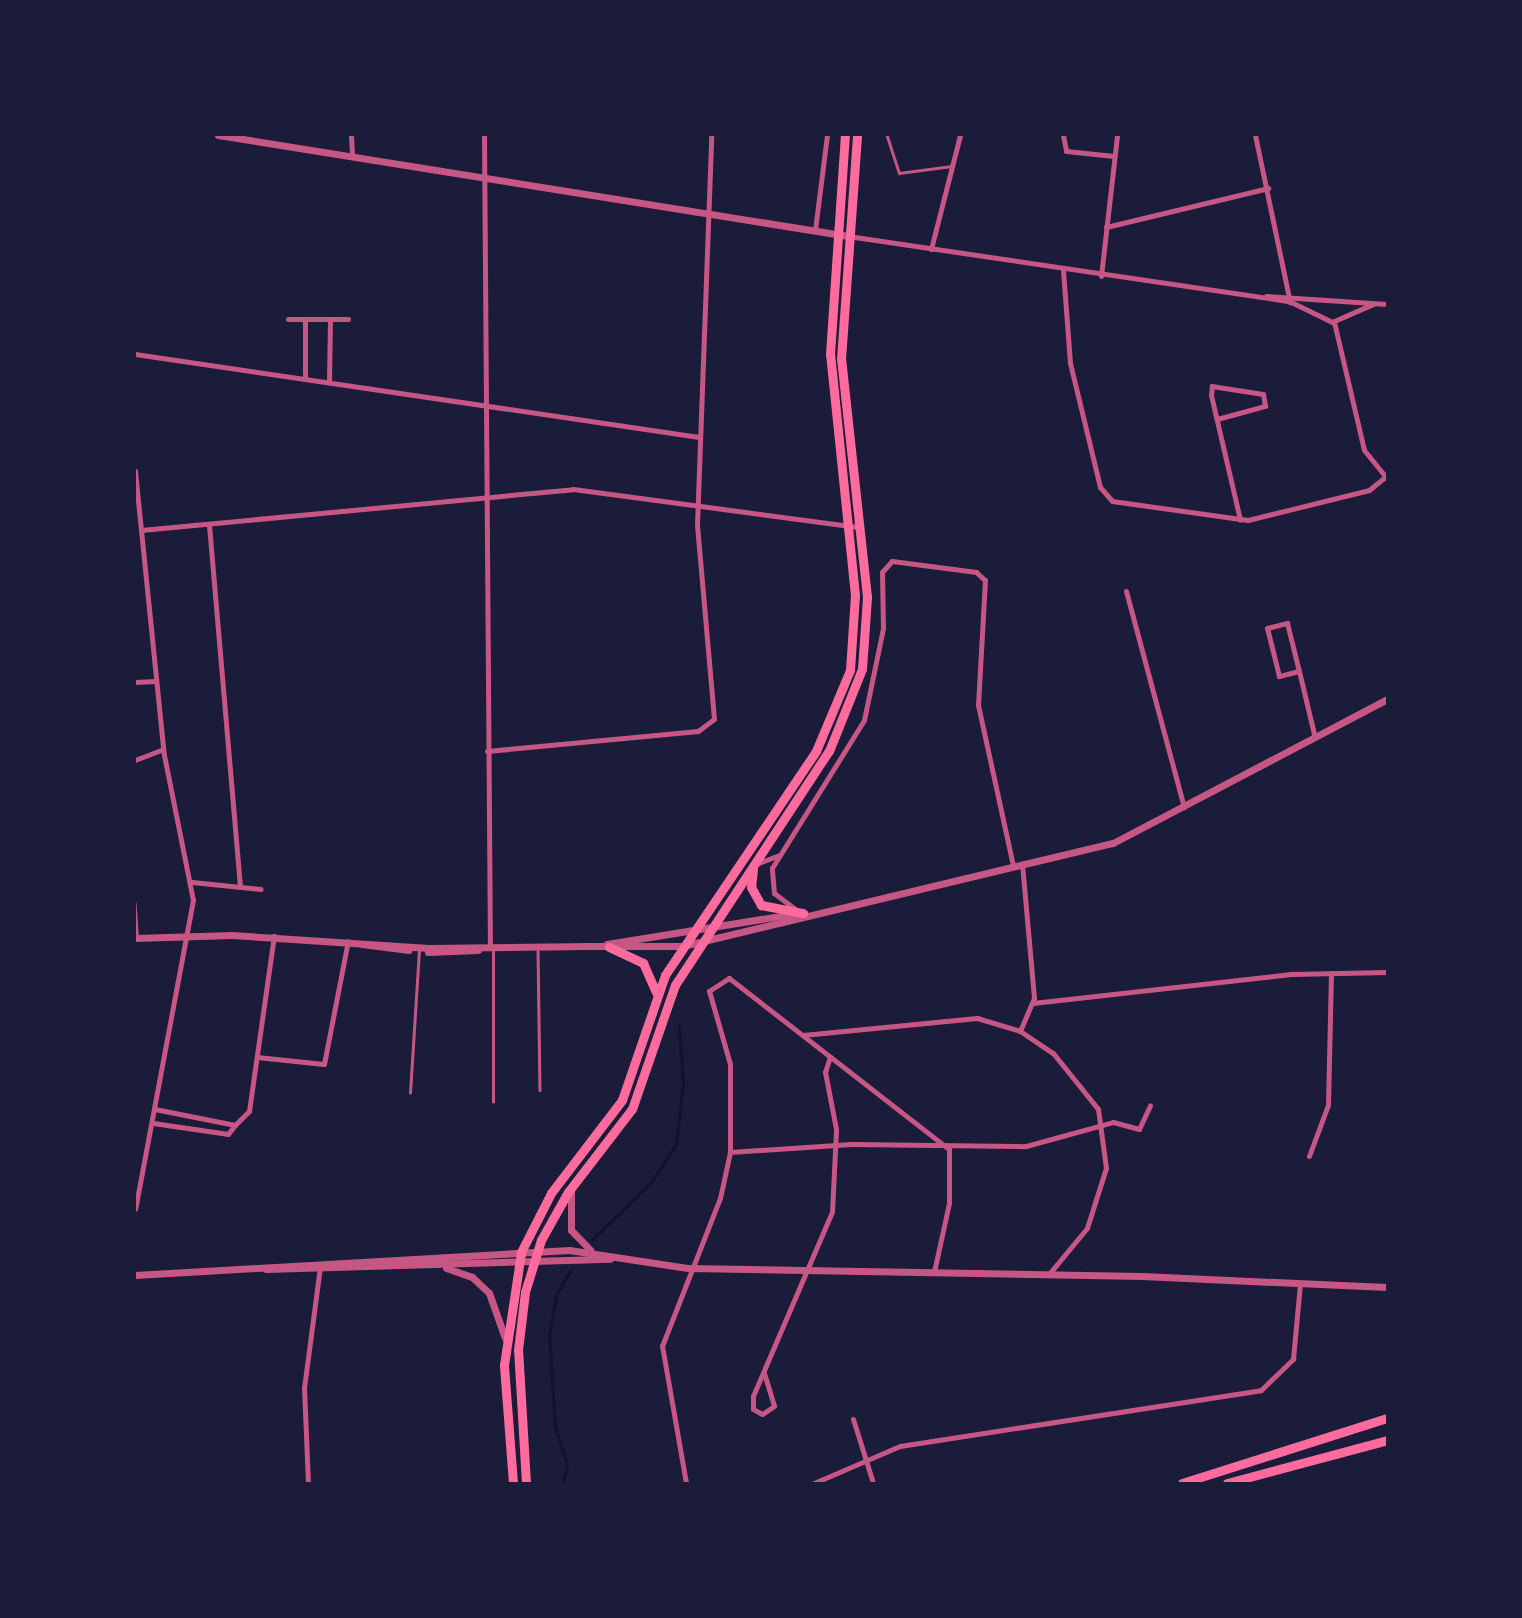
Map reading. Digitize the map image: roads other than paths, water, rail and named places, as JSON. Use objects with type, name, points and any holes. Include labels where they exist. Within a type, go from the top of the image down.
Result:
[{"type":"main road","points":[[513,1483],[505,1343],[521,1252],[551,1193],[622,1100],[656,996],[683,946],[800,777],[839,705],[856,628],[847,526],[831,405],[836,234],[845,135]]},
{"type":"main road","points":[[526,1483],[517,1371],[533,1262],[537,1252],[575,1183],[636,1102],[671,993],[829,751],[858,687],[868,612],[845,413],[848,236],[857,135]]},
{"type":"main road","points":[[755,864],[751,883],[757,901],[774,912],[803,913]]},
{"type":"main road","points":[[609,947],[647,966],[656,996]]},
{"type":"main road","points":[[1182,1483],[1372,1428],[1387,1418]]},
{"type":"main road","points":[[1227,1483],[1387,1440]]},
{"type":"street","points":[[218,135],[1101,276],[1256,297],[1387,304]]},
{"type":"street","points":[[351,135],[352,156]]},
{"type":"street","points":[[484,135],[487,406],[485,498],[491,948]]},
{"type":"street","points":[[488,751],[698,731],[711,724],[697,506],[711,213],[711,135]]},
{"type":"street","points":[[815,230],[827,135]]},
{"type":"street","points":[[932,249],[960,135]]},
{"type":"street","points":[[1063,135],[1066,151],[1114,156]]},
{"type":"street","points":[[1101,276],[1116,135]]},
{"type":"street","points":[[1255,135],[1290,298]]},
{"type":"street","points":[[1106,228],[1268,188]]},
{"type":"street","points":[[1063,270],[1068,356],[1102,492],[1117,503],[1240,520],[1369,490],[1386,477],[1364,450],[1334,322],[1290,298]]},
{"type":"street","points":[[1322,314],[1328,300]]},
{"type":"street","points":[[1337,300],[1343,316]]},
{"type":"street","points":[[1334,322],[1373,304]]},
{"type":"street","points":[[288,319],[348,319]]},
{"type":"street","points":[[305,319],[305,379]]},
{"type":"street","points":[[329,382],[330,319]]},
{"type":"street","points":[[135,354],[699,438]]},
{"type":"street","points":[[1217,419],[1265,406],[1263,394],[1212,386],[1217,419],[1240,520]]},
{"type":"street","points":[[135,471],[163,749],[192,882],[190,936],[170,1001],[153,1123],[135,1209]]},
{"type":"street","points":[[139,528],[209,525],[573,489],[859,527]]},
{"type":"street","points":[[209,525],[240,886]]},
{"type":"street","points":[[803,913],[772,888],[779,855],[864,720],[883,628],[882,572],[892,561],[976,572],[985,580],[978,705],[1013,866]]},
{"type":"street","points":[[1126,591],[1184,809]]},
{"type":"street","points":[[1299,671],[1279,676],[1267,628],[1287,623],[1299,671],[1315,738]]},
{"type":"street","points":[[135,682],[156,681]]},
{"type":"street","points":[[586,946],[683,946],[803,913],[1116,842],[1184,809],[1387,699]]},
{"type":"street","points":[[135,760],[163,749]]},
{"type":"street","points":[[755,864],[779,855]]},
{"type":"street","points":[[1020,1031],[1033,1003],[1022,864]]},
{"type":"street","points":[[192,882],[261,889]]},
{"type":"street","points":[[136,938],[275,936],[419,949],[538,948],[586,946],[692,933],[712,927],[803,913]]},
{"type":"street","points":[[692,933],[702,942]]},
{"type":"street","points":[[153,1123],[228,1134],[249,1111],[275,936]]},
{"type":"street","points":[[257,1058],[324,1064],[348,941]]},
{"type":"street","points":[[1033,1003],[1331,973],[1387,972]]},
{"type":"street","points":[[1309,1156],[1328,1104],[1331,973]]},
{"type":"street","points":[[686,1483],[662,1353],[688,1268],[714,1214],[730,1152],[730,1065],[709,991],[729,978],[949,1149]]},
{"type":"street","points":[[803,1035],[977,1018],[1020,1031],[1060,1061],[1094,1102],[1103,1125],[1106,1168],[1096,1209],[1049,1274]]},
{"type":"street","points":[[764,1373],[774,1406],[762,1414],[751,1402],[764,1373],[811,1270],[832,1212],[836,1144],[825,1072],[830,1057]]},
{"type":"street","points":[[730,1152],[836,1144],[949,1149],[1026,1146],[1103,1125],[1139,1129],[1150,1105]]},
{"type":"street","points":[[155,1109],[235,1125]]},
{"type":"street","points":[[934,1272],[949,1203],[949,1149]]},
{"type":"street","points":[[575,1183],[571,1230],[594,1252]]},
{"type":"street","points":[[320,1268],[521,1252],[594,1252],[622,1259],[688,1268],[1049,1274],[1387,1287]]},
{"type":"street","points":[[135,1275],[255,1268],[431,1266],[622,1259]]},
{"type":"street","points":[[431,1266],[456,1269],[481,1284],[500,1312],[505,1343]]},
{"type":"street","points":[[308,1483],[303,1392],[320,1268]]},
{"type":"street","points":[[814,1483],[865,1457],[908,1445],[1261,1390],[1293,1359],[1300,1283]]},
{"type":"street","points":[[853,1419],[873,1483]]},
{"type":"lane","points":[[887,135],[899,173],[952,166]]},
{"type":"lane","points":[[135,903],[136,938]]},
{"type":"lane","points":[[491,948],[493,1102]]},
{"type":"lane","points":[[538,948],[540,1090]]},
{"type":"lane","points":[[410,1093],[419,949]]},
{"type":"waterway","points":[[592,1240],[652,1181],[676,1144],[683,1084],[679,1027]]},
{"type":"waterway","points":[[563,1483],[567,1464],[555,1427],[549,1335],[557,1293],[570,1271]]}]
